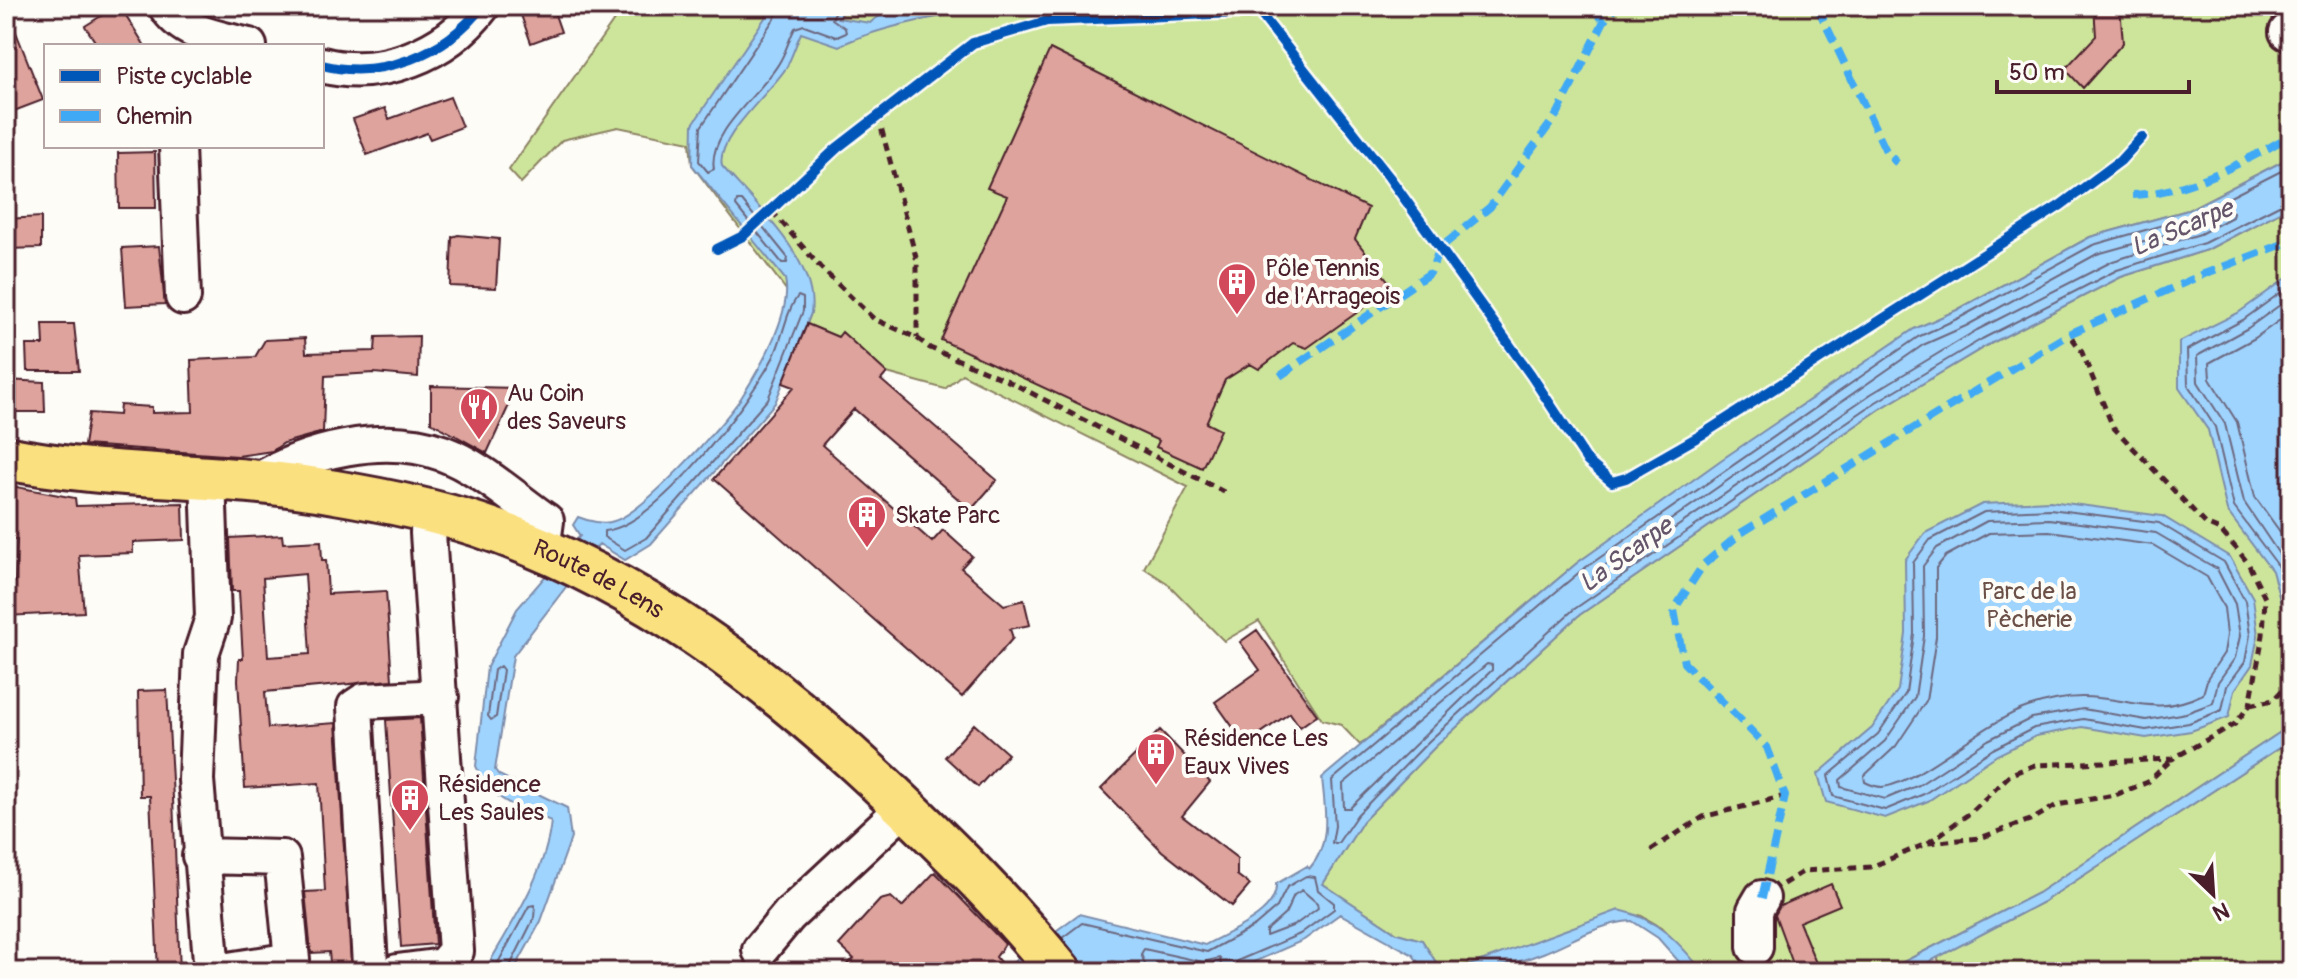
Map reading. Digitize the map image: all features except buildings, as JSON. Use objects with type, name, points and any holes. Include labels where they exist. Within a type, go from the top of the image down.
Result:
[{"type":"main road","name":"Route de Lens","points":[[6,458],[60,469],[208,478],[334,491],[429,510],[558,549],[723,651],[853,758],[999,898],[1060,972]]},
{"type":"street","points":[[324,65],[379,68],[416,57],[451,39],[482,6]]},
{"type":"street","points":[[170,22],[241,44]]},
{"type":"street","points":[[177,148],[183,297]]},
{"type":"street","points":[[256,482],[292,462],[340,448],[420,448],[440,452],[471,468],[558,549]]},
{"type":"street","points":[[200,856],[282,858],[292,960],[214,972],[200,856],[196,780],[201,654],[213,618],[208,478]]},
{"type":"street","points":[[397,972],[443,966],[456,951],[428,533],[429,510]]},
{"type":"street","points":[[376,972],[370,965],[355,707],[364,701],[441,697]]},
{"type":"street","points":[[760,950],[789,915],[905,807]]},
{"type":"street","points":[[1755,947],[1755,910],[1762,898]]},
{"type":"path","points":[[878,116],[917,261],[917,338]]},
{"type":"path","points":[[772,211],[820,267],[874,319],[917,338],[930,348],[1006,380],[1226,493]]},
{"type":"path","points":[[1928,843],[1980,838],[2033,819],[2057,805],[2115,795],[2148,782],[2172,759],[2225,732],[2250,705],[2263,635],[2265,598],[2257,581],[2248,563],[2220,530],[2206,524],[2113,427],[2081,350],[2069,334]]},
{"type":"path","points":[[2250,705],[2273,700],[2291,681]]},
{"type":"path","points":[[1762,898],[1804,871],[1871,867],[1928,843],[1970,813],[2011,774],[2035,765],[2172,759]]},
{"type":"path","points":[[1651,850],[1703,817],[1785,796]]},
{"type":"green space","points":[[624,6],[2291,6],[2291,157],[2188,210],[2090,237],[1957,310],[1914,330],[1577,563],[1360,745],[1341,725],[1322,720],[1259,621],[1224,641],[1167,583],[1144,568],[1188,487],[962,374],[945,389],[887,373],[843,333],[838,337],[807,324],[811,313],[802,311],[692,165],[690,142],[618,127],[562,140],[521,183],[509,170]]},
{"type":"green space","name":"Parc de la Pècherie","points":[[2291,206],[2291,725],[2038,893],[1884,972],[1703,972],[1661,927],[1640,915],[1442,972],[1422,940],[1397,933],[1323,884],[1363,821],[1435,747],[1578,616],[1880,409],[1986,346],[2121,277],[2207,250]]},
{"type":"green space","points":[[2291,740],[2291,972],[1944,972],[1937,957],[2043,902]]},
{"type":"water","points":[[773,6],[849,6],[838,18],[870,23],[895,11],[912,8],[999,6],[896,26],[839,46],[801,33],[786,68],[727,142],[722,166],[795,253],[811,293],[811,313],[775,403],[651,544],[625,560],[599,544],[513,656],[495,770],[499,775],[567,808],[571,838],[541,921],[513,972],[484,972],[534,880],[548,841],[551,821],[506,802],[489,788],[476,766],[487,667],[517,609],[580,536],[573,525],[578,517],[601,523],[627,515],[701,447],[741,398],[765,357],[784,308],[785,279],[692,165],[693,124]]},
{"type":"water","name":"La Scarpe","points":[[2291,157],[2291,206],[2207,250],[2121,277],[1986,346],[1880,409],[1578,616],[1435,747],[1363,821],[1323,884],[1397,933],[1422,940],[1442,972],[1425,972],[1413,955],[1340,914],[1304,940],[1231,972],[1137,972],[1113,961],[1086,972],[1000,972],[1079,914],[1205,945],[1250,921],[1269,904],[1276,884],[1307,866],[1309,869],[1316,859],[1325,826],[1322,778],[1577,563],[1721,460],[1914,329],[1957,310],[2090,237],[2188,210]]},
{"type":"water","points":[[2291,275],[2291,602],[2282,607],[2272,571],[2227,511],[2208,430],[2179,388],[2179,342],[2238,313]]},
{"type":"water","points":[[2050,501],[2162,516],[2230,557],[2253,598],[2258,636],[2252,665],[2235,690],[2229,717],[2191,731],[2146,738],[2082,727],[2036,736],[1997,755],[1928,801],[1885,818],[1826,802],[1818,774],[1872,728],[1898,690],[1906,634],[1905,560],[1925,533],[1982,504]]},
{"type":"water","points":[[2291,725],[2291,740],[2043,902],[1910,972],[1884,972],[2038,893]]},
{"type":"water","points":[[1619,910],[1656,925],[1703,972],[1688,972],[1658,938],[1632,921],[1597,929],[1509,964],[1451,972]]},
{"type":"marked path","points":[[1591,6],[1604,21]]},
{"type":"marked path","points":[[1280,376],[1430,273],[1440,248],[1490,207],[1558,113],[1604,21],[1616,6]]},
{"type":"marked path","points":[[1817,6],[1887,153],[1897,163]]},
{"type":"marked path","points":[[2132,195],[2174,189],[2194,182],[2235,165],[2291,135]]},
{"type":"marked path","points":[[1762,898],[1785,796],[1767,747],[1684,663],[1674,610],[1703,565],[1741,533],[2069,334],[2204,274],[2291,241]]},
{"type":"cycle path","points":[[324,65],[367,69],[411,59],[450,38],[482,6]]},
{"type":"cycle path","points":[[717,249],[743,236],[837,148],[973,43],[1047,21],[1259,12],[1389,177],[1531,375],[1588,462],[1612,482],[1626,478],[1703,434],[2061,205],[2120,161],[2142,137]]},
{"type":"place","name":"Pôle Tennis de l'Arrageois","points":[[1237,316]]},
{"type":"place","name":"Au Coin des Saveurs","points":[[479,441]]},
{"type":"place","name":"Skate Parc","points":[[867,549]]},
{"type":"place","name":"Résidence Les Eaux Vives","points":[[1156,786]]},
{"type":"place","name":"Résidence Les Saules","points":[[410,832]]}]
